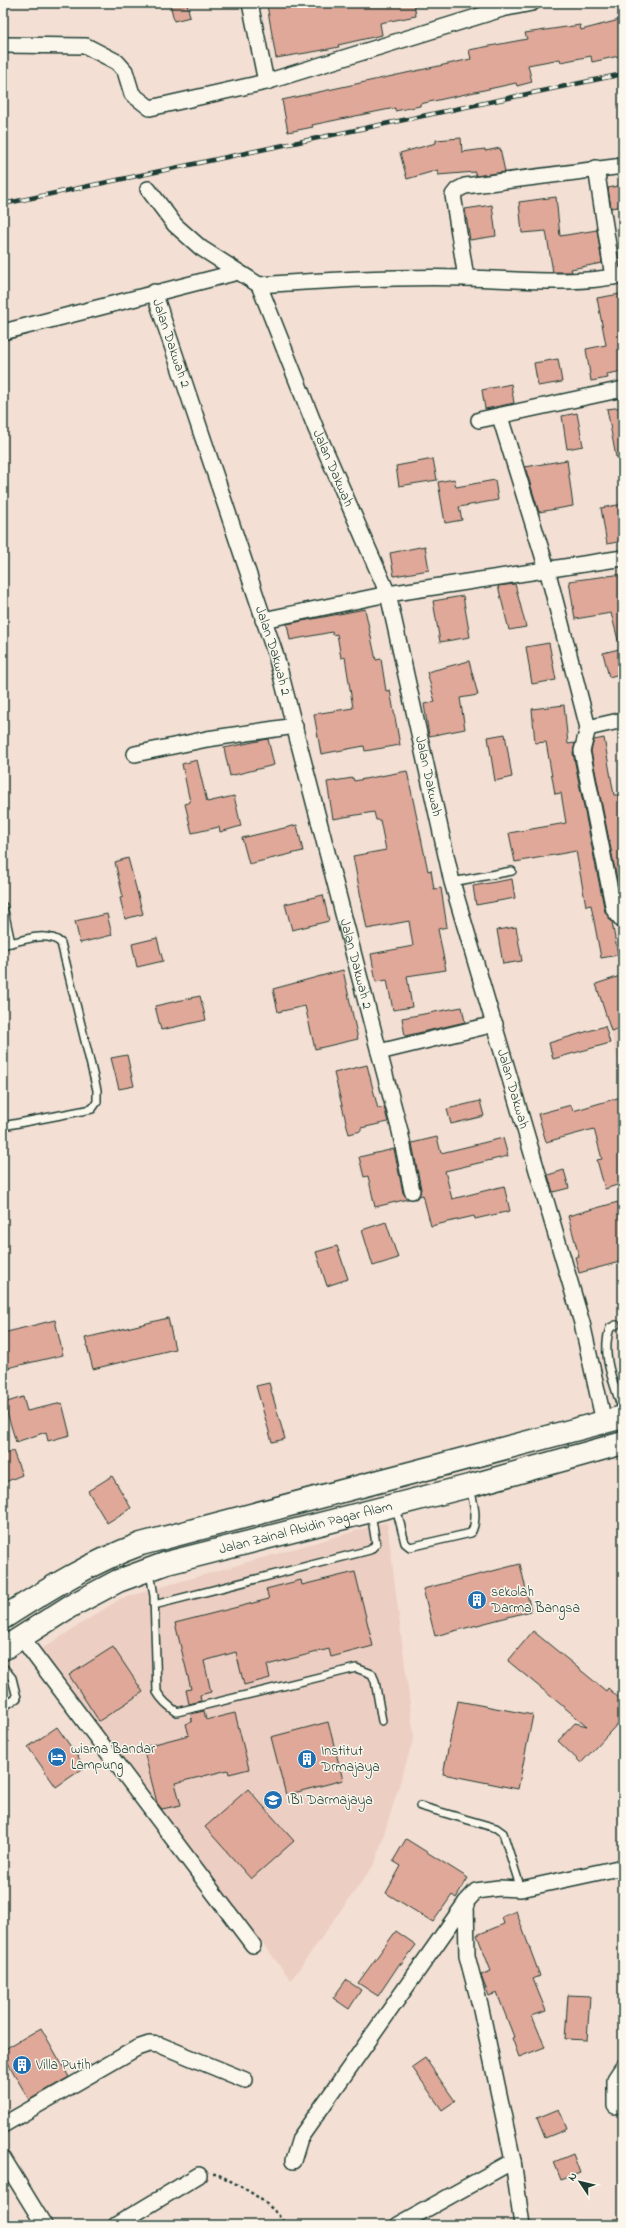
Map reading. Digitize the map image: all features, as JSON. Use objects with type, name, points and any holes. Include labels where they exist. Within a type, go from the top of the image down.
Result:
[{"type":"highway","name":"Jalan Zainal Abidin Pagar Alam","points":[[3,1618],[68,1576],[110,1555],[147,1542],[614,1420]]},
{"type":"highway","name":"Jalan Zainal Abidin Pagar Alam","points":[[3,1649],[69,1607],[111,1584],[150,1569],[382,1507],[469,1486],[623,1443]]},
{"type":"highway","points":[[377,1482],[382,1507]]},
{"type":"street","points":[[250,3],[266,82]]},
{"type":"street","points":[[3,44],[86,46],[117,62],[125,71],[132,94],[150,108],[266,82],[502,9],[532,3]]},
{"type":"street","points":[[466,278],[453,195],[456,190],[465,186],[596,168],[623,166]]},
{"type":"street","points":[[148,189],[175,225],[201,248],[259,285],[334,279],[466,278],[533,282],[618,276],[596,168]]},
{"type":"street","points":[[154,292],[238,272]]},
{"type":"street","name":"Jalan Dakwah","points":[[259,285],[316,429],[388,594],[452,882],[582,1323],[614,1420]]},
{"type":"street","name":"Jalan Dakwah 2","points":[[3,332],[154,292],[276,656],[400,1131],[412,1191]]},
{"type":"street","points":[[479,420],[500,417],[623,389]]},
{"type":"street","points":[[500,417],[547,569],[588,728],[582,751],[614,910],[623,921]]},
{"type":"street","points":[[263,620],[388,594],[623,558]]},
{"type":"street","points":[[588,728],[623,720]]},
{"type":"street","points":[[135,754],[208,739],[295,726]]},
{"type":"street","points":[[379,1052],[494,1024]]},
{"type":"street","points":[[21,1637],[253,1945]]},
{"type":"street","points":[[293,2161],[300,2138],[466,1902],[476,1892],[499,1888],[521,1889],[623,1867]]},
{"type":"street","points":[[466,1902],[466,1956],[481,2009],[513,2161],[522,2225]]},
{"type":"street","points":[[3,2125],[137,2048],[148,2044],[160,2045],[245,2080]]},
{"type":"street","points":[[615,2106],[615,2079],[623,2067]]},
{"type":"street","points":[[3,2158],[44,2225]]},
{"type":"street","points":[[398,2225],[513,2161]]},
{"type":"street","points":[[116,2225],[199,2175]]},
{"type":"lane","points":[[452,882],[512,871]]},
{"type":"lane","points":[[3,906],[11,943]]},
{"type":"lane","points":[[3,946],[45,936],[54,938],[61,943],[92,1063],[97,1097],[95,1105],[92,1109],[3,1126]]},
{"type":"lane","points":[[616,1325],[610,1328],[607,1337],[606,1359],[623,1412]]},
{"type":"lane","points":[[382,1507],[405,1543],[410,1547],[472,1532],[474,1528],[474,1507],[469,1486]]},
{"type":"lane","points":[[154,1605],[370,1550],[376,1544],[382,1507]]},
{"type":"lane","points":[[150,1569],[154,1605],[157,1692],[163,1702],[177,1712],[356,1668],[372,1674],[375,1681],[382,1721]]},
{"type":"lane","points":[[3,1667],[12,1678],[17,1698],[3,1707]]},
{"type":"lane","points":[[420,1806],[496,1828],[503,1833],[521,1889]]},
{"type":"path","points":[[199,2175],[217,2174],[243,2188],[275,2210],[286,2225]]},
{"type":"shaded area","points":[[623,975],[623,1085],[611,1031],[596,984]]},
{"type":"shaded area","name":"IBI Darmajaya","points":[[387,1522],[414,1737],[375,1863],[291,1980],[37,1652],[120,1599]]},
{"type":"building","points":[[170,3],[187,3],[190,17],[174,21]]},
{"type":"building","points":[[275,3],[414,3],[416,16],[380,23],[382,35],[338,45],[339,47],[276,58],[267,5]]},
{"type":"building","points":[[623,19],[623,55],[592,62],[591,56],[561,62],[560,59],[528,65],[532,82],[517,86],[516,83],[420,104],[420,106],[395,111],[395,108],[312,125],[313,127],[288,132],[282,100],[471,59],[469,50],[527,39],[525,33],[580,25],[581,30]]},
{"type":"building","points":[[461,138],[462,152],[485,149],[485,151],[500,148],[505,172],[476,176],[475,172],[438,175],[438,170],[407,179],[400,153],[436,143],[436,140]]},
{"type":"building","points":[[623,185],[623,206],[611,208],[608,188]]},
{"type":"building","points":[[556,197],[560,236],[597,230],[602,263],[571,269],[572,272],[553,272],[546,231],[522,233],[519,202]]},
{"type":"building","points":[[492,205],[496,236],[470,240],[465,209]]},
{"type":"building","points":[[620,294],[623,311],[623,371],[607,374],[608,378],[591,381],[586,349],[606,345],[597,298]]},
{"type":"building","points":[[558,359],[562,382],[538,386],[534,363]]},
{"type":"building","points":[[511,384],[514,403],[485,409],[482,390]]},
{"type":"building","points":[[623,407],[623,457],[616,457],[607,409]]},
{"type":"building","points":[[577,413],[583,446],[567,449],[562,416]]},
{"type":"building","points":[[433,459],[437,480],[399,486],[396,466]]},
{"type":"building","points":[[567,460],[573,506],[539,512],[525,467]]},
{"type":"building","points":[[454,479],[456,487],[495,480],[498,500],[459,507],[462,520],[445,523],[438,482]]},
{"type":"building","points":[[623,504],[623,541],[607,544],[601,508]]},
{"type":"building","points":[[425,546],[429,570],[394,576],[390,553]]},
{"type":"building","points":[[623,574],[623,640],[618,640],[611,613],[575,619],[569,581]]},
{"type":"building","points":[[515,584],[526,627],[509,630],[498,586]]},
{"type":"building","points":[[463,596],[470,637],[440,642],[433,601]]},
{"type":"building","points":[[365,609],[376,660],[381,659],[386,691],[390,690],[400,745],[365,751],[364,746],[321,754],[314,714],[353,708],[345,657],[341,658],[337,634],[333,635],[332,632],[290,640],[287,624]]},
{"type":"building","points":[[549,643],[556,680],[532,684],[526,647]]},
{"type":"building","points":[[623,648],[623,673],[609,677],[603,653]]},
{"type":"building","points":[[469,661],[478,695],[460,698],[465,729],[429,736],[424,704],[435,702],[427,672]]},
{"type":"building","points":[[564,705],[568,744],[575,743],[573,753],[605,912],[612,922],[618,955],[601,958],[591,905],[586,906],[576,851],[515,862],[509,833],[566,823],[561,793],[555,794],[546,742],[535,743],[532,709]]},
{"type":"building","points":[[505,734],[512,777],[495,781],[488,737]]},
{"type":"building","points":[[604,738],[614,795],[619,795],[623,818],[623,898],[621,899],[591,751],[594,740]]},
{"type":"building","points":[[268,739],[274,765],[230,776],[224,748]]},
{"type":"building","points":[[197,760],[207,802],[234,796],[241,826],[220,832],[219,827],[192,833],[185,804],[190,802],[182,764]]},
{"type":"building","points":[[407,771],[428,871],[431,870],[434,889],[441,888],[447,927],[438,929],[446,970],[407,976],[412,1007],[393,1010],[387,980],[376,982],[371,954],[413,946],[409,921],[367,929],[353,856],[386,850],[380,820],[376,820],[374,812],[333,819],[327,782],[353,778],[354,781]]},
{"type":"building","points":[[297,825],[303,851],[249,864],[242,838]]},
{"type":"building","points":[[128,858],[143,914],[125,919],[120,898],[123,897],[115,862]]},
{"type":"building","points":[[512,879],[515,898],[476,905],[473,886]]},
{"type":"building","points":[[323,895],[329,921],[292,930],[285,904]]},
{"type":"building","points":[[107,914],[112,935],[80,943],[75,921]]},
{"type":"building","points":[[516,927],[522,961],[503,964],[497,930]]},
{"type":"building","points":[[157,938],[163,961],[137,967],[132,944]]},
{"type":"building","points":[[343,970],[358,1039],[315,1049],[305,1006],[278,1012],[273,989]]},
{"type":"building","points":[[623,975],[623,1027],[611,1031],[596,984]]},
{"type":"building","points":[[200,996],[206,1020],[161,1030],[155,1006]]},
{"type":"building","points":[[462,1007],[465,1022],[405,1036],[402,1018]]},
{"type":"building","points":[[605,1026],[610,1043],[553,1059],[549,1043]]},
{"type":"building","points":[[127,1055],[134,1086],[119,1089],[111,1058]]},
{"type":"building","points":[[367,1065],[378,1109],[384,1107],[388,1122],[361,1128],[361,1131],[349,1134],[334,1073]]},
{"type":"building","points":[[621,1097],[623,1105],[623,1183],[605,1189],[597,1160],[602,1159],[594,1129],[546,1142],[538,1114],[571,1105],[573,1111]]},
{"type":"building","points":[[480,1101],[484,1116],[451,1124],[447,1109]]},
{"type":"building","points":[[437,1137],[441,1153],[503,1138],[508,1156],[445,1171],[452,1199],[504,1186],[510,1211],[475,1219],[474,1216],[431,1226],[423,1195],[419,1196],[421,1189],[412,1143]]},
{"type":"building","points":[[394,1149],[403,1193],[408,1199],[375,1207],[368,1176],[364,1177],[359,1157]]},
{"type":"building","points":[[564,1170],[569,1188],[553,1192],[548,1175]]},
{"type":"building","points":[[618,1202],[623,1221],[623,1261],[579,1273],[575,1257],[579,1256],[568,1216]]},
{"type":"building","points":[[386,1222],[398,1258],[373,1266],[362,1230]]},
{"type":"building","points":[[337,1246],[348,1279],[327,1286],[316,1252]]},
{"type":"building","points":[[168,1318],[175,1349],[93,1369],[85,1338]]},
{"type":"building","points":[[55,1320],[63,1355],[3,1369],[3,1333]]},
{"type":"building","points":[[269,1383],[285,1439],[272,1442],[256,1386]]},
{"type":"building","points":[[23,1397],[27,1411],[62,1403],[70,1435],[48,1441],[46,1432],[16,1442],[4,1403]]},
{"type":"building","points":[[13,1451],[22,1475],[3,1483],[3,1455]]},
{"type":"building","points":[[112,1476],[131,1508],[107,1523],[88,1491]]},
{"type":"building","name":"sekolah Darma Bangsa","points":[[520,1564],[531,1611],[435,1636],[423,1589]]},
{"type":"building","points":[[355,1572],[373,1646],[331,1657],[329,1649],[267,1665],[270,1678],[244,1685],[236,1652],[204,1661],[211,1692],[200,1695],[201,1701],[189,1704],[186,1690],[191,1689],[175,1623],[269,1599],[266,1589],[301,1580],[302,1585]]},
{"type":"building","points":[[533,1631],[606,1691],[608,1688],[623,1702],[623,1718],[581,1763],[558,1741],[575,1723],[587,1726],[508,1661]]},
{"type":"building","points":[[113,1647],[143,1692],[99,1721],[69,1675]]},
{"type":"building","points":[[458,1701],[533,1715],[518,1789],[443,1774]]},
{"type":"building","points":[[204,1711],[206,1720],[235,1713],[249,1769],[229,1774],[228,1770],[175,1783],[181,1805],[162,1809],[157,1803],[143,1747],[189,1735],[186,1724],[192,1722],[191,1714]]},
{"type":"building","name":"Institut Drmajaya","points":[[328,1722],[343,1780],[286,1795],[271,1737]]},
{"type":"building","name":"wisma Bandar Lampung","points":[[57,1727],[85,1767],[56,1787],[28,1747]]},
{"type":"building","points":[[248,1789],[294,1841],[251,1879],[205,1827]]},
{"type":"building","points":[[406,1839],[468,1878],[456,1898],[452,1895],[433,1922],[386,1893],[401,1866],[393,1861]]},
{"type":"building","points":[[516,1911],[540,1976],[533,1979],[546,2011],[532,2016],[545,2047],[519,2057],[512,2038],[514,2037],[497,1993],[489,1996],[483,1981],[481,1975],[491,1971],[477,1935],[504,1924],[502,1917]]},
{"type":"building","points":[[396,1931],[416,1945],[401,1965],[400,1963],[378,1996],[358,1983]]},
{"type":"building","points":[[346,1980],[361,1990],[349,2009],[333,1998]]},
{"type":"building","points":[[568,1995],[590,1996],[587,2040],[565,2039]]},
{"type":"building","name":"Villa Putih","points":[[41,2028],[69,2077],[29,2100],[3,2054],[3,2050]]},
{"type":"building","points":[[425,2058],[455,2101],[442,2110],[412,2067]]},
{"type":"building","points":[[559,2109],[567,2129],[545,2138],[537,2118]]},
{"type":"building","points":[[573,2154],[580,2173],[561,2180],[554,2162]]},
{"type":"railway","points":[[3,204],[623,74]]},
{"type":"place","name":"sekolah Darma Bangsa","points":[[477,1600]]},
{"type":"place","name":"wisma Bandar Lampung","points":[[57,1757]]},
{"type":"place","name":"Institut Drmajaya","points":[[307,1759]]},
{"type":"place","name":"IBI Darmajaya","points":[[273,1800]]},
{"type":"place","name":"Villa Putih","points":[[22,2065]]}]
